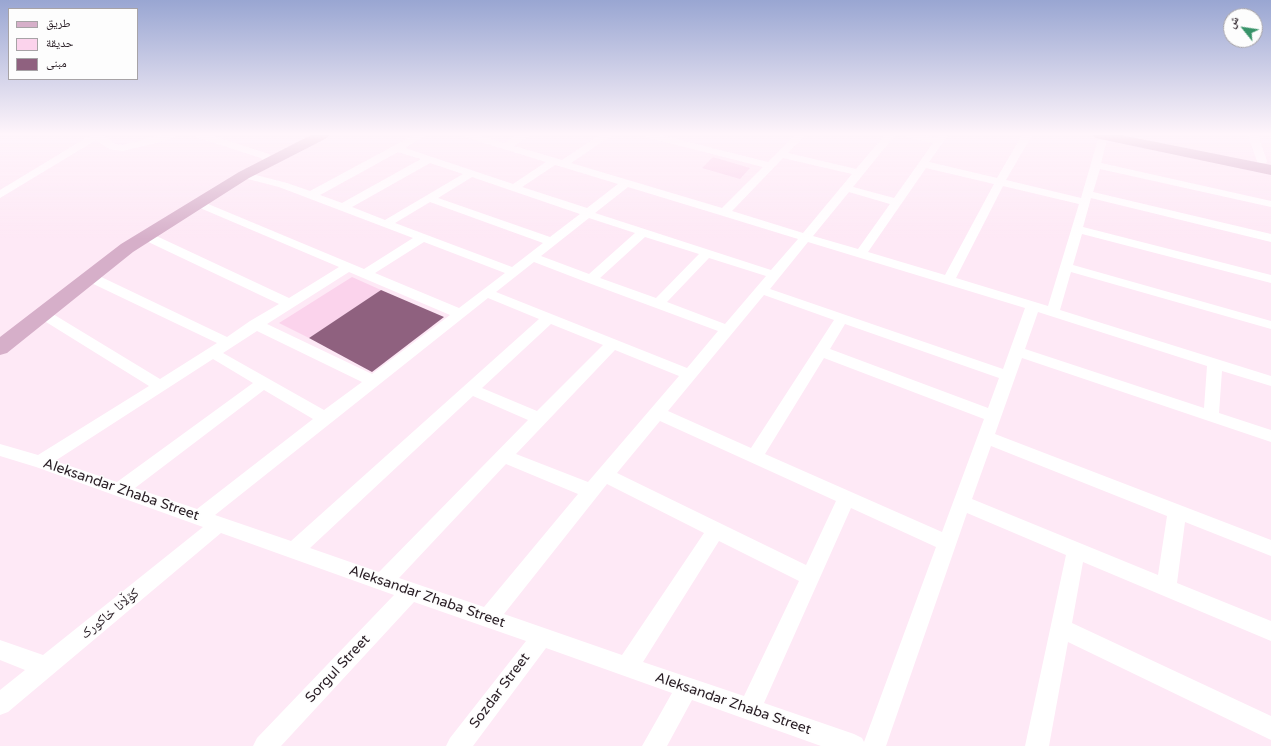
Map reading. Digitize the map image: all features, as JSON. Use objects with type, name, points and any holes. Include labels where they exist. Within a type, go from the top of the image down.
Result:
[{"type":"main road","points":[[0,332],[113,246],[192,195],[245,170]]},
{"type":"main road","points":[[0,348],[127,248],[252,170]]},
{"type":"street","points":[[0,195],[40,170]]},
{"type":"street","points":[[310,196],[357,170]]},
{"type":"street","points":[[342,208],[410,170]]},
{"type":"street","points":[[461,170],[774,275]]},
{"type":"street","points":[[514,188],[545,170]]},
{"type":"street","points":[[583,170],[1053,312],[1271,381]]},
{"type":"street","points":[[724,213],[766,170]]},
{"type":"street","points":[[846,170],[859,173]]},
{"type":"street","points":[[488,618],[605,475],[862,170]]},
{"type":"street","points":[[861,254],[919,170]]},
{"type":"street","points":[[948,170],[1271,238]]},
{"type":"street","points":[[948,281],[1007,170]]},
{"type":"street","points":[[1053,312],[1095,170]]},
{"type":"street","points":[[1118,170],[1271,204]]},
{"type":"street","points":[[386,224],[470,173]]},
{"type":"street","points":[[244,175],[283,186],[514,272]]},
{"type":"street","points":[[200,517],[325,418],[461,314],[626,183]]},
{"type":"street","points":[[846,188],[897,202]]},
{"type":"street","points":[[428,198],[552,242]]},
{"type":"street","points":[[197,203],[461,314]]},
{"type":"street","points":[[1077,229],[1271,279]]},
{"type":"street","points":[[591,279],[643,232]]},
{"type":"street","points":[[146,236],[288,304]]},
{"type":"street","points":[[366,273],[422,238]]},
{"type":"street","points":[[658,304],[707,253]]},
{"type":"street","points":[[533,257],[728,330]]},
{"type":"street","points":[[40,462],[255,324],[349,266]]},
{"type":"street","points":[[1066,267],[1271,325]]},
{"type":"street","points":[[90,277],[227,342]]},
{"type":"street","points":[[761,290],[1008,376]]},
{"type":"street","points":[[487,293],[690,375]]},
{"type":"street","points":[[874,746],[1033,306]]},
{"type":"street","points":[[43,314],[158,386]]},
{"type":"street","points":[[294,550],[549,318]]},
{"type":"street","points":[[754,457],[842,318]]},
{"type":"street","points":[[255,324],[373,382]]},
{"type":"street","points":[[383,581],[612,344]]},
{"type":"street","points":[[821,351],[993,416]]},
{"type":"street","points":[[1017,351],[1271,436]]},
{"type":"street","points":[[211,352],[325,418]]},
{"type":"street","points":[[1211,416],[1215,363]]},
{"type":"street","points":[[120,490],[263,383]]},
{"type":"street","points":[[471,389],[540,419]]},
{"type":"street","points":[[657,413],[947,543]]},
{"type":"street","points":[[985,437],[1271,548]]},
{"type":"street","name":"Aleksandar Zhaba Street","points":[[2,452],[40,462],[200,517],[853,746]]},
{"type":"street","points":[[503,456],[591,492]]},
{"type":"street","points":[[605,475],[810,577]]},
{"type":"street","points":[[749,710],[847,498]]},
{"type":"street","points":[[962,503],[1271,631]]},
{"type":"street","points":[[1166,588],[1177,512]]},
{"type":"street","name":"کۆڵانا خاکورک","points":[[0,704],[219,524]]},
{"type":"street","points":[[627,667],[716,530]]},
{"type":"street","points":[[1037,746],[1076,550]]},
{"type":"street","name":"Sorgul Street","points":[[265,746],[411,591]]},
{"type":"street","points":[[1060,628],[1271,728]]},
{"type":"street","name":"Sozdar Street","points":[[458,746],[542,637]]},
{"type":"street","points":[[0,650],[45,667]]},
{"type":"street","points":[[654,746],[687,688]]},
{"type":"green space","points":[[708,170],[748,170],[740,179]]},
{"type":"green space","points":[[352,277],[381,290],[309,338],[279,323]]},
{"type":"building","points":[[381,290],[444,317],[372,372],[309,338]]}]
